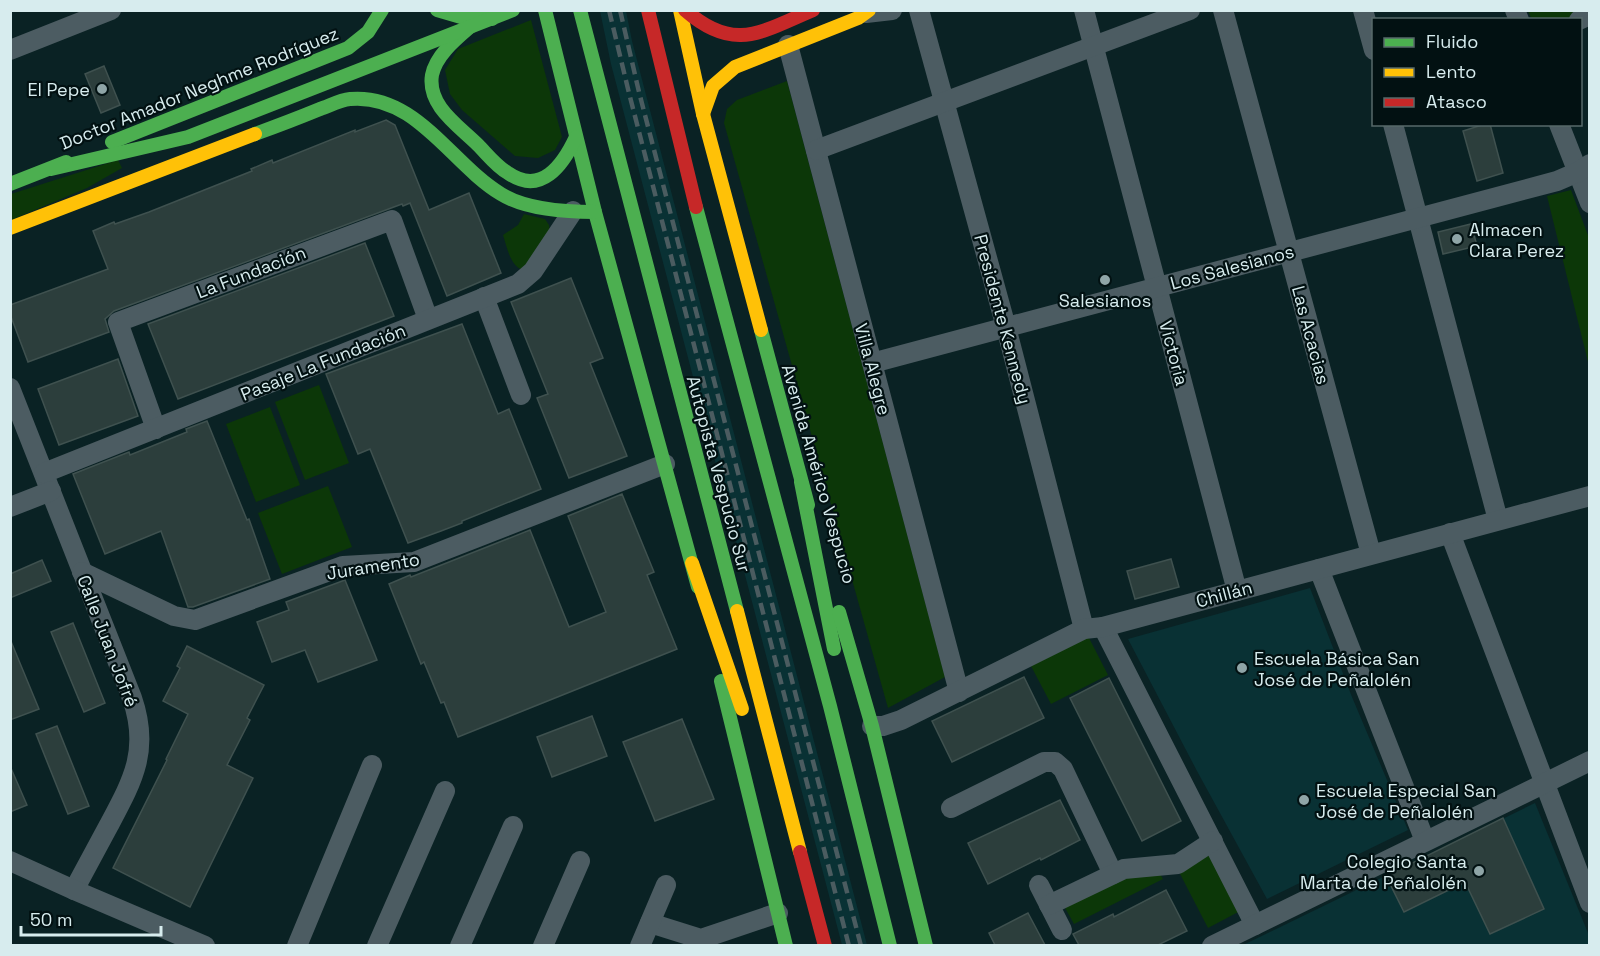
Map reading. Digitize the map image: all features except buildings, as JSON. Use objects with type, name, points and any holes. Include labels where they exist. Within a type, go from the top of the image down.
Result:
[{"type":"main road","name":"Doctor Amador Neghme Rodríguez","points":[[10,184],[348,48],[368,32],[382,10]]},
{"type":"main road","points":[[437,10],[461,17],[492,19]]},
{"type":"main road","name":"Doctor Amador Neghme Rodríguez","points":[[51,169],[188,137],[513,10]]},
{"type":"main road","points":[[545,10],[595,212],[692,563],[786,945]]},
{"type":"main road","points":[[648,10],[683,159],[824,683],[890,945]]},
{"type":"main road","name":"Avenida Américo Vespucio","points":[[680,10],[703,114],[801,482],[872,726],[926,945]]},
{"type":"main road","points":[[685,10],[698,23],[714,33],[732,36],[755,33],[813,10]]},
{"type":"main road","points":[[703,114],[710,90],[735,67],[849,22],[867,12]]},
{"type":"main road","name":"Autopista Vespucio Sur","points":[[580,13],[825,945]]},
{"type":"main road","points":[[471,26],[447,47],[433,74],[433,88],[443,111],[501,167],[521,179],[538,179],[554,172],[567,156],[576,137]]},
{"type":"main road","name":"Doctor Amador Neghme Rodríguez","points":[[10,228],[347,99],[364,97],[386,101],[407,114],[503,196],[523,203],[595,212]]},
{"type":"main road","name":"Doctor Amador Neghme Rodríguez","points":[[67,206],[188,137]]},
{"type":"main road","points":[[801,482],[837,665]]},
{"type":"main road","points":[[692,563],[746,721]]},
{"type":"main road","points":[[845,711],[879,899]]},
{"type":"main road","points":[[766,777],[825,945]]},
{"type":"street","points":[[10,50],[111,10]]},
{"type":"street","points":[[867,12],[892,10]]},
{"type":"street","name":"Presidente Kennedy","points":[[919,10],[1006,327],[1093,628],[1213,841],[1255,925]]},
{"type":"street","name":"Victoria","points":[[1084,10],[1237,591]]},
{"type":"street","points":[[816,150],[1190,10]]},
{"type":"street","name":"Las Acacias","points":[[1223,10],[1371,554]]},
{"type":"street","points":[[1363,10],[1372,43]]},
{"type":"street","name":"Villa Alegre","points":[[788,45],[959,692]]},
{"type":"street","points":[[1394,126],[1498,520]]},
{"type":"street","points":[[1560,126],[1584,168],[1590,203]]},
{"type":"street","name":"Los Salesianos","points":[[872,363],[1557,181],[1584,168]]},
{"type":"street","name":"Pasaje La Fundación","points":[[44,473],[527,278],[573,211]]},
{"type":"street","name":"La Fundación","points":[[156,429],[118,322],[392,220],[428,319]]},
{"type":"street","points":[[484,297],[522,395]]},
{"type":"street","name":"Calle Juan Jofré","points":[[10,388],[134,705],[140,737],[140,752],[132,780],[74,890]]},
{"type":"street","name":"Juramento","points":[[82,572],[174,615],[195,620],[343,566],[414,562],[665,464]]},
{"type":"street","points":[[10,507],[51,491]]},
{"type":"street","name":"Chillán","points":[[872,726],[902,720],[1093,628],[1590,496]]},
{"type":"street","points":[[1450,533],[1590,903]]},
{"type":"street","points":[[1319,568],[1425,841]]},
{"type":"street","points":[[1212,945],[1590,761]]},
{"type":"street","points":[[951,808],[1044,762],[1055,762],[1063,769],[1113,874]]},
{"type":"street","points":[[297,945],[372,765]]},
{"type":"street","points":[[377,945],[445,791]]},
{"type":"street","points":[[460,945],[513,826]]},
{"type":"street","points":[[1050,905],[1124,869],[1178,864],[1213,841]]},
{"type":"street","points":[[10,861],[205,945]]},
{"type":"street","points":[[543,945],[580,861]]},
{"type":"street","points":[[640,945],[666,885]]},
{"type":"street","points":[[1039,885],[1062,930]]},
{"type":"street","points":[[650,923],[701,939],[778,913]]},
{"type":"shaded area","points":[[600,11],[626,11],[867,945],[842,945],[611,64]]},
{"type":"shaded area","points":[[1310,588],[1352,697],[1408,830],[1267,899],[1128,639]]},
{"type":"shaded area","name":"Colegio Santa Marta de Peñalolén","points":[[1535,803],[1590,938],[1589,946],[1241,946]]},
{"type":"green space","points":[[1528,11],[1590,11],[1571,18],[1531,18]]},
{"type":"green space","points":[[531,20],[562,137],[555,150],[538,158],[515,156],[462,110],[450,94],[445,70],[458,49]]},
{"type":"green space","points":[[787,81],[945,677],[888,708],[724,123],[727,109],[737,100]]},
{"type":"green space","points":[[118,160],[122,168],[87,188],[11,220],[11,194]]},
{"type":"green space","points":[[1571,190],[1589,238],[1589,366],[1547,196]]},
{"type":"green space","points":[[524,214],[545,219],[549,225],[550,234],[523,270],[512,260],[503,235],[518,225]]},
{"type":"green space","points":[[319,385],[349,463],[305,480],[275,402]]},
{"type":"green space","points":[[270,407],[300,485],[256,502],[226,424]]},
{"type":"green space","points":[[328,486],[352,547],[282,574],[258,513]]},
{"type":"green space","points":[[1088,636],[1108,675],[1051,704],[1031,666]]},
{"type":"green space","points":[[1211,852],[1242,910],[1208,928],[1178,870]]},
{"type":"green space","points":[[1159,872],[1163,879],[1074,924],[1064,906],[1126,875]]},
{"type":"railway","points":[[609,10],[849,946]]},
{"type":"railway","points":[[620,10],[639,92],[861,946]]},
{"type":"traffic: fast","points":[[112,142],[348,48],[368,32],[382,10]]},
{"type":"traffic: fast","points":[[437,10],[461,17],[492,19]]},
{"type":"traffic: fast","points":[[51,169],[188,137],[513,10]]},
{"type":"traffic: fast","points":[[545,10],[595,212],[698,587]]},
{"type":"traffic: fast","points":[[580,10],[737,611]]},
{"type":"traffic: fast","points":[[471,26],[442,54],[432,75],[434,96],[439,106],[454,123],[500,167],[520,179],[531,181],[550,174],[565,158],[576,137]]},
{"type":"traffic: fast","points":[[255,134],[342,101],[373,100],[394,107],[414,119],[483,181],[501,194],[522,203],[546,209],[595,212]]},
{"type":"traffic: fast","points":[[10,184],[66,162]]},
{"type":"traffic: fast","points":[[696,207],[830,706],[890,946]]},
{"type":"traffic: fast","points":[[761,330],[808,505]]},
{"type":"traffic: fast","points":[[801,482],[834,649]]},
{"type":"traffic: fast","points":[[839,612],[872,726],[926,946]]},
{"type":"traffic: fast","points":[[721,681],[786,946]]},
{"type":"traffic: slow","points":[[680,10],[703,114],[761,330]]},
{"type":"traffic: slow","points":[[703,114],[713,86],[735,67],[858,18],[869,10]]},
{"type":"traffic: slow","points":[[10,228],[255,134]]},
{"type":"traffic: slow","points":[[692,563],[742,709]]},
{"type":"traffic: slow","points":[[737,611],[800,852]]},
{"type":"traffic: jam","points":[[648,10],[696,207]]},
{"type":"traffic: jam","points":[[685,10],[702,23],[733,35],[763,31],[813,10]]},
{"type":"traffic: jam","points":[[800,852],[825,946]]},
{"type":"place","name":"El Pepe","points":[[102,89]]},
{"type":"place","name":"Almacen Clara Perez","points":[[1457,239]]},
{"type":"place","name":"Salesianos","points":[[1105,280]]},
{"type":"place","name":"Escuela Básica San José de Peñalolén","points":[[1242,668]]},
{"type":"place","name":"Escuela Especial San José de Peñalolén","points":[[1304,800]]},
{"type":"place","name":"Colegio Santa Marta de Peñalolén","points":[[1479,871]]}]
